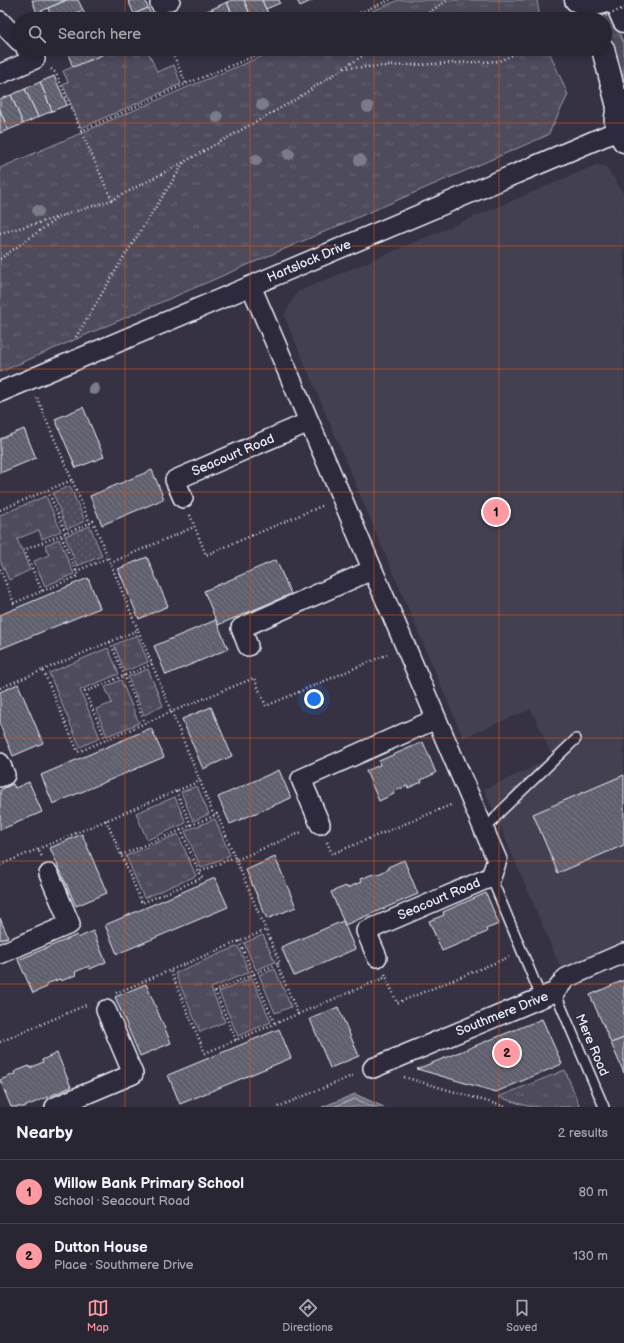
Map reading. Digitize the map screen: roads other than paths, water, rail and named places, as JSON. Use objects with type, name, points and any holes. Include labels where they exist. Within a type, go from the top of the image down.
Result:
[{"type":"street","points":[[583,7],[609,0]]},
{"type":"street","points":[[615,0],[624,21]]},
{"type":"street","points":[[0,21],[12,34]]},
{"type":"street","points":[[0,74],[27,56]]},
{"type":"street","points":[[605,56],[621,104],[616,119],[621,136]]},
{"type":"street","name":"Hartslock Drive","points":[[0,392],[251,286],[621,136]]},
{"type":"street","name":"Seacourt Road","points":[[251,286],[497,860],[491,877],[366,931],[377,957]]},
{"type":"street","name":"Seacourt Road","points":[[183,498],[175,480],[309,422]]},
{"type":"street","points":[[248,646],[241,628],[372,570]]},
{"type":"street","points":[[320,824],[301,779],[436,719]]},
{"type":"street","points":[[0,763],[5,775],[0,777]]},
{"type":"street","points":[[0,954],[70,924],[49,874]]},
{"type":"street","name":"Southmere Drive","points":[[374,1068],[548,995],[566,978],[624,954]]},
{"type":"street","points":[[55,1107],[133,1074],[104,1004]]},
{"type":"lane","points":[[484,832],[500,812],[576,739]]},
{"type":"lane","name":"Mere Road","points":[[491,877],[522,951],[548,995],[604,1107]]},
{"type":"water","points":[[355,1094],[384,1107],[322,1107]]},
{"type":"place","name":"Willow Bank Primary School","points":[[496,512]]},
{"type":"place","name":"Dutton House","points":[[507,1053]]}]
